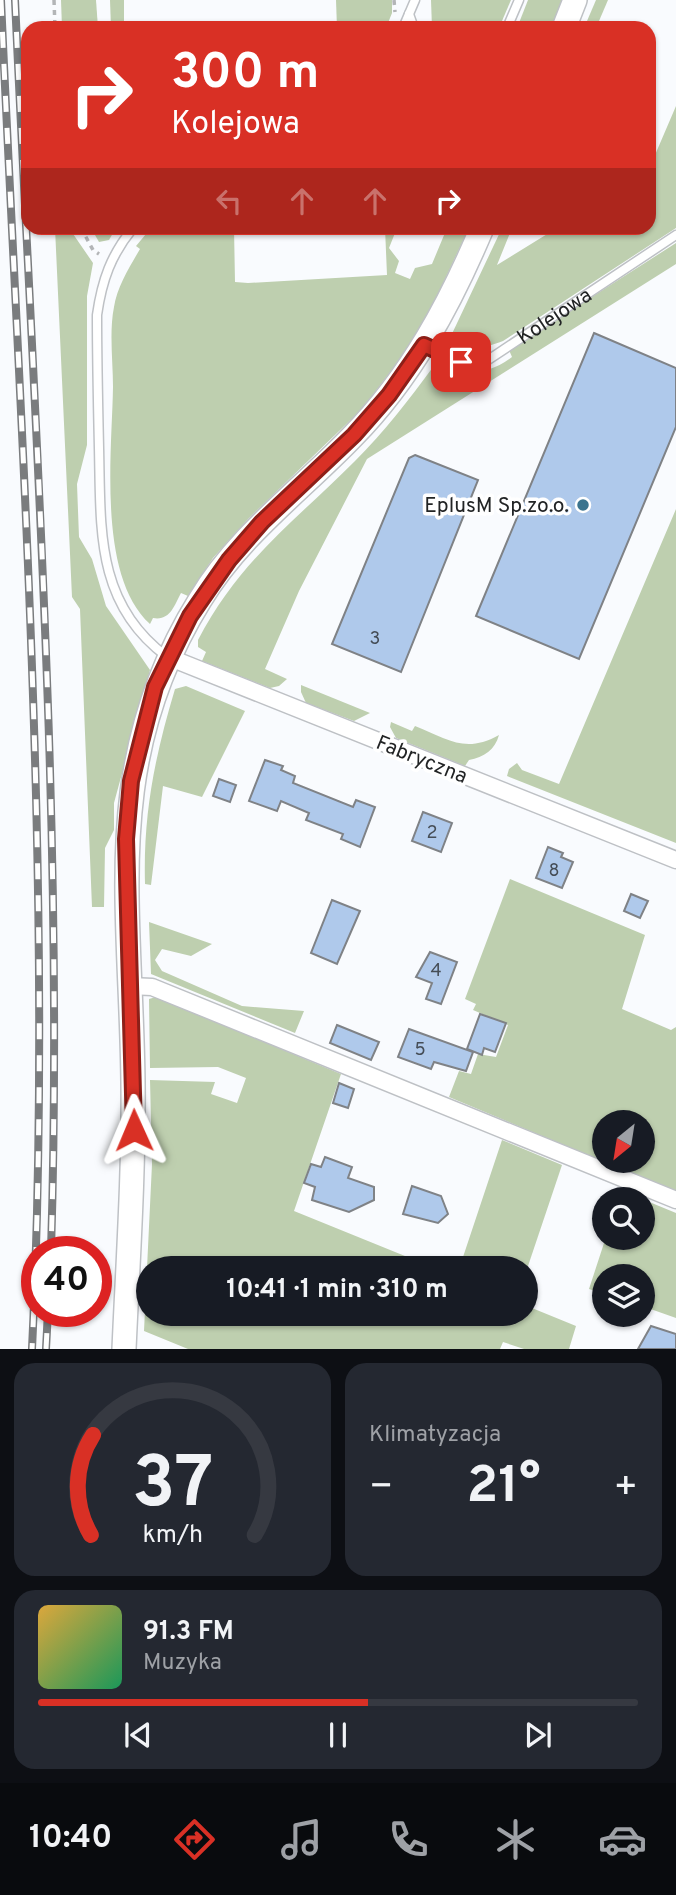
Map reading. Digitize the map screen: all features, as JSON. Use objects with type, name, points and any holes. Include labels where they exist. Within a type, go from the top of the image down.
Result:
[{"type":"street","points":[[567,21],[575,0]]},
{"type":"street","points":[[124,1349],[134,1130],[126,839],[129,803],[141,734],[168,657],[202,596],[241,544],[354,435],[389,395],[445,309],[479,235]]},
{"type":"street","name":"Fabryczna","points":[[168,657],[676,860]]},
{"type":"street","points":[[130,986],[152,987],[676,1200]]},
{"type":"lane","points":[[406,21],[415,0]]},
{"type":"lane","points":[[510,21],[519,0]]},
{"type":"lane","points":[[409,14],[412,21]]},
{"type":"lane","points":[[128,235],[110,262],[97,315],[104,553],[117,596],[130,622],[139,634],[168,657]]},
{"type":"lane","name":"Kolejowa","points":[[424,345],[461,362],[488,360],[676,235]]},
{"type":"path","points":[[54,0],[55,21]]},
{"type":"path","points":[[85,235],[93,250],[110,262]]},
{"type":"green space","points":[[61,0],[96,0],[98,21],[62,21]]},
{"type":"green space","points":[[110,0],[124,0],[124,21],[111,21]]},
{"type":"green space","points":[[336,0],[392,0],[389,21],[337,21]]},
{"type":"green space","points":[[431,0],[511,0],[502,21],[432,21]]},
{"type":"green space","points":[[528,0],[564,0],[555,21],[520,21]]},
{"type":"green space","points":[[596,0],[608,0],[599,21],[587,21]]},
{"type":"green space","points":[[676,106],[676,228],[503,341],[482,348],[469,348],[450,338],[499,235],[509,235],[497,265],[546,235],[656,235],[656,153]]},
{"type":"green space","points":[[55,235],[74,235],[93,263],[87,296],[87,445],[77,484],[79,537],[92,559],[106,606],[150,670],[114,803],[114,830],[105,848],[104,907],[92,907],[80,609],[72,597]]},
{"type":"green space","points":[[95,235],[112,235],[109,240],[99,242]]},
{"type":"green space","points":[[145,235],[234,235],[235,282],[248,283],[387,275],[385,235],[394,235],[389,248],[399,261],[395,273],[410,279],[415,268],[432,264],[444,235],[466,235],[425,322],[362,409],[249,518],[213,558],[188,596],[181,593],[167,615],[153,618],[150,624],[133,603],[122,576],[111,512],[111,337],[116,299],[140,249],[136,246]]},
{"type":"green space","points":[[676,243],[676,264],[367,459],[299,591],[265,669],[287,679],[279,686],[270,688],[202,661],[206,652],[198,647],[198,640],[232,587],[269,544],[376,439],[433,367],[474,372],[493,368],[512,357],[509,350]]},
{"type":"green space","points":[[676,509],[676,843],[507,776],[509,769],[517,763],[522,770],[559,784]]},
{"type":"green space","points":[[301,685],[370,713],[354,721],[306,703]]},
{"type":"green space","points":[[186,686],[245,711],[202,797],[163,786],[151,885],[145,884],[148,809],[156,761],[175,689]]},
{"type":"green space","points":[[391,722],[412,731],[415,726],[447,740],[466,744],[487,741],[499,735],[488,752],[469,760],[465,766],[396,738],[390,727]]},
{"type":"green space","points":[[510,879],[645,935],[622,1009],[671,1030],[676,1027],[676,1192],[631,1173],[655,1173],[655,1110],[592,1110],[592,1157],[449,1097],[459,1071],[471,1074],[478,1054],[496,1057],[508,1025],[473,1010],[476,1004],[465,999]]},
{"type":"green space","points":[[149,922],[212,944],[191,956],[162,949],[155,960],[162,971],[242,1006],[304,1011],[295,1033],[151,974]]},
{"type":"green space","points":[[156,997],[341,1074],[294,1211],[405,1256],[148,1256],[152,1164],[150,1080],[215,1082],[211,1094],[237,1103],[246,1078],[218,1067],[150,1068],[149,999]]},
{"type":"green space","points":[[502,1140],[562,1165],[531,1256],[463,1256]]},
{"type":"green space","points":[[655,1204],[676,1213],[676,1318],[655,1311],[655,1264],[597,1264],[602,1250],[655,1250]]},
{"type":"green space","points":[[538,1310],[576,1326],[569,1349],[524,1349],[503,1342],[500,1349],[188,1349],[144,1331],[144,1326],[538,1326]]},
{"type":"building","name":"EplusM Sp.zo.o.","points":[[594,333],[676,368],[676,427],[579,659],[476,616]]},
{"type":"building","points":[[415,455],[478,480],[401,672],[332,644],[409,458]]},
{"type":"building","points":[[265,760],[283,766],[281,770],[295,776],[293,783],[353,807],[356,800],[375,807],[360,847],[341,839],[343,834],[306,820],[309,813],[281,801],[277,811],[249,801]]},
{"type":"building","points":[[219,779],[236,785],[230,802],[213,796]]},
{"type":"building","points":[[423,812],[452,823],[441,852],[412,841]]},
{"type":"building","points":[[548,847],[563,853],[561,857],[573,862],[562,888],[536,878]]},
{"type":"building","points":[[631,894],[648,901],[640,918],[624,911]]},
{"type":"building","points":[[332,900],[360,911],[337,964],[311,953]]},
{"type":"building","points":[[430,952],[457,962],[441,1004],[426,999],[432,983],[416,977]]},
{"type":"building","points":[[480,1014],[506,1023],[495,1052],[484,1048],[482,1055],[467,1049]]},
{"type":"building","points":[[337,1025],[379,1042],[371,1060],[330,1043]]},
{"type":"building","points":[[409,1029],[473,1052],[466,1071],[434,1062],[431,1069],[398,1057]]},
{"type":"building","points":[[339,1083],[354,1089],[348,1108],[333,1103]]},
{"type":"building","points":[[325,1157],[352,1167],[348,1178],[374,1187],[374,1200],[349,1212],[312,1200],[315,1187],[304,1183],[311,1164],[321,1167]]},
{"type":"building","points":[[412,1186],[441,1196],[448,1214],[438,1223],[403,1214]]},
{"type":"building","points":[[650,1327],[676,1334],[676,1349],[638,1349]]},
{"type":"railway","points":[[1,0],[25,505],[37,843],[38,1180],[32,1349]]},
{"type":"railway","points":[[15,0],[21,122]]},
{"type":"railway","points":[[27,235],[45,626],[54,938],[51,1236]]},
{"type":"railway","points":[[46,1349],[47,1327]]},
{"type":"place","name":"EplusM Sp.zo.o.","points":[[583,505]]},
{"type":"route","points":[[134,1130],[127,814],[141,734],[155,687],[168,657],[202,596],[241,544],[354,435],[389,395],[424,345],[461,362]]}]
